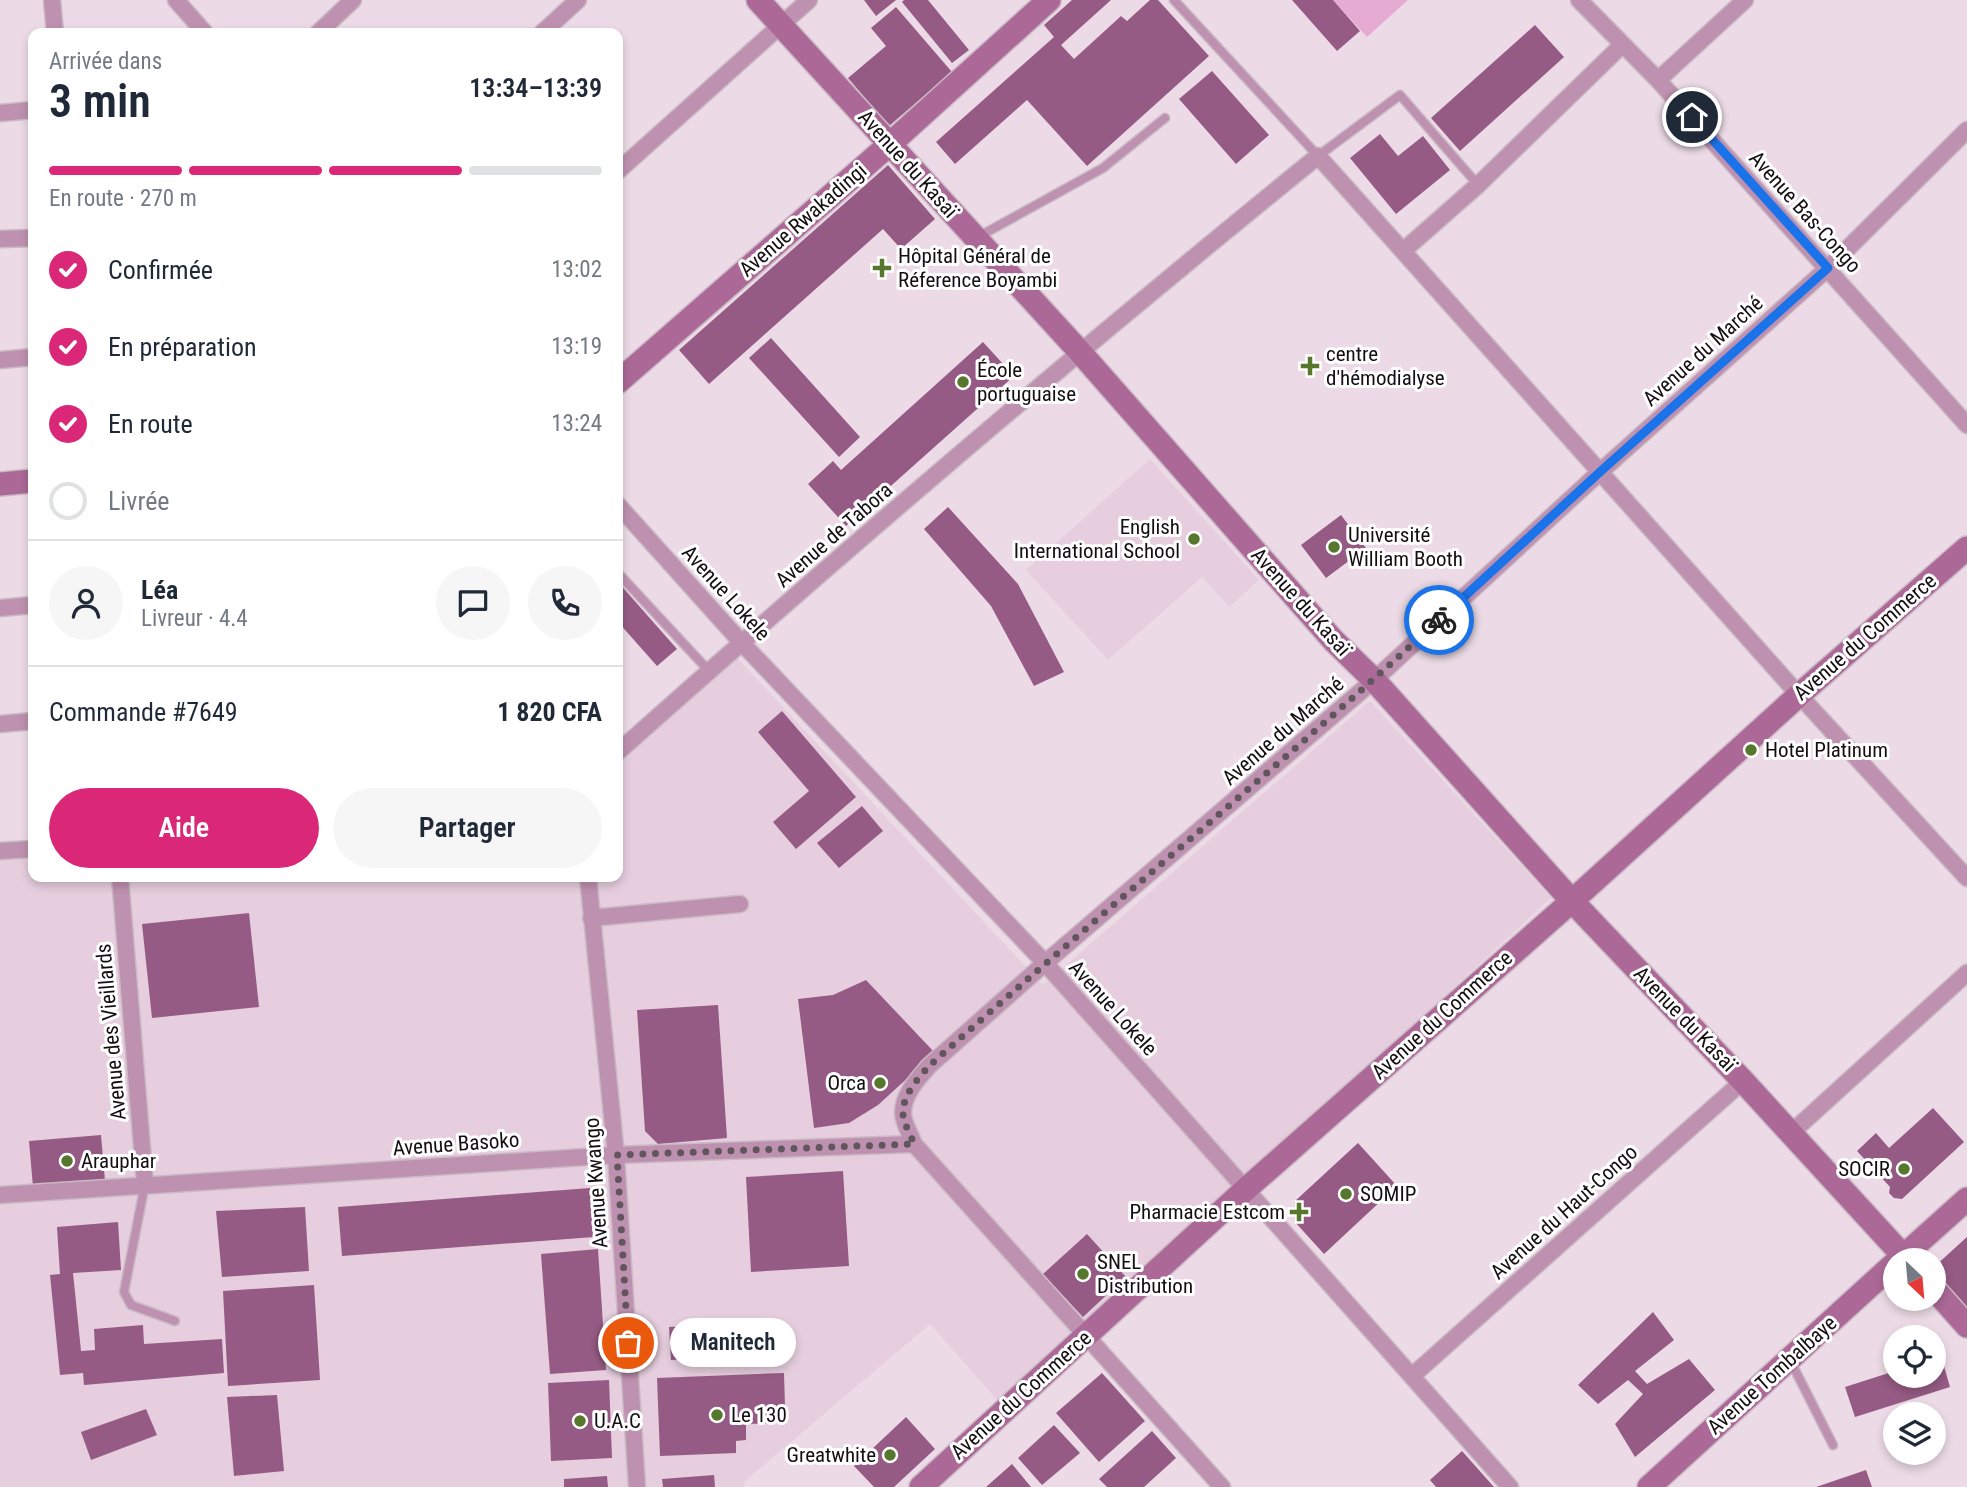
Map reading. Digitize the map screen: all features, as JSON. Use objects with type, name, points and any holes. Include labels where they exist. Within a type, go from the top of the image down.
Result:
[{"type":"street","points":[[52,0],[55,28]]},
{"type":"street","points":[[176,0],[201,28]]},
{"type":"street","points":[[323,28],[353,0]]},
{"type":"street","points":[[547,28],[578,0]]},
{"type":"street","name":"Avenue du Kasaï","points":[[758,0],[1080,352],[1305,608],[1374,680],[1572,901],[1744,1080],[1891,1248]]},
{"type":"street","points":[[623,166],[809,0]]},
{"type":"street","name":"Avenue Rwakadingi","points":[[623,378],[890,144],[1049,0]]},
{"type":"street","name":"Avenue Bas-Congo","points":[[1579,0],[1658,80],[1967,425]]},
{"type":"street","points":[[1658,80],[1745,0]]},
{"type":"street","points":[[1403,251],[1478,185],[1622,45]]},
{"type":"street","points":[[0,113],[28,110]]},
{"type":"street","name":"Avenue du Marché","points":[[914,1144],[902,1115],[904,1103],[913,1084],[929,1066],[1374,680],[1601,471],[1828,268],[1967,130]]},
{"type":"street","points":[[1318,156],[1799,695],[1967,878]]},
{"type":"street","name":"Avenue de Tabora","points":[[623,748],[741,642],[1080,352],[1318,156]]},
{"type":"street","points":[[0,239],[28,238]]},
{"type":"street","points":[[0,360],[28,357]]},
{"type":"street","points":[[0,484],[28,481]]},
{"type":"street","name":"Avenue Lokele","points":[[623,511],[741,642],[1045,963],[1510,1487]]},
{"type":"street","name":"Avenue du Commerce","points":[[921,1487],[1246,1189],[1967,548]]},
{"type":"street","points":[[0,608],[28,605]]},
{"type":"street","points":[[0,724],[28,721]]},
{"type":"street","points":[[0,851],[28,849]]},
{"type":"street","name":"Avenue des Vieillards","points":[[120,882],[145,1184]]},
{"type":"street","name":"Avenue Kwango","points":[[588,882],[617,1155],[637,1487]]},
{"type":"street","points":[[592,918],[740,904]]},
{"type":"street","points":[[1791,1133],[1967,973]]},
{"type":"street","name":"Avenue du Haut-Congo","points":[[1412,1376],[1744,1080]]},
{"type":"street","points":[[914,1144],[1222,1487]]},
{"type":"street","name":"Avenue Basoko","points":[[0,1195],[617,1155],[914,1144]]},
{"type":"street","name":"Avenue Tombalbaye","points":[[1914,1248],[1967,1199]]},
{"type":"street","name":"Avenue Tombalbaye","points":[[1649,1487],[1883,1276]]},
{"type":"street","points":[[1946,1302],[1967,1326]]},
{"type":"lane","points":[[1174,0],[1318,156],[1400,95],[1478,185]]},
{"type":"lane","points":[[975,239],[1103,168],[1165,118]]},
{"type":"lane","points":[[623,578],[709,671]]},
{"type":"lane","points":[[145,1184],[124,1292],[131,1305],[175,1321]]},
{"type":"lane","points":[[1790,1359],[1833,1445]]},
{"type":"shaded area","points":[[1333,0],[1408,0],[1367,37]]},
{"type":"shaded area","points":[[1150,459],[1259,580],[1229,607],[1202,577],[1108,660],[1026,570]]},
{"type":"shaded area","points":[[737,658],[1043,985],[1370,701],[1551,898],[1090,1322],[999,1402],[930,1324],[745,1481],[744,1487],[0,1487],[0,852],[28,849],[28,882],[623,882],[623,756]]},
{"type":"building","points":[[864,0],[896,0],[876,16]]},
{"type":"building","points":[[928,0],[969,50],[952,63],[902,2]]},
{"type":"building","points":[[1072,0],[1111,0],[1061,45],[1074,59],[1121,16],[1127,21],[1150,0],[1158,0],[1209,56],[1087,166],[1027,100],[955,164],[936,142],[1054,37],[1044,25]]},
{"type":"building","points":[[1292,0],[1333,0],[1360,31],[1337,51]]},
{"type":"building","points":[[896,7],[952,72],[889,126],[848,78],[886,46],[871,28]]},
{"type":"building","points":[[1535,25],[1564,57],[1460,151],[1431,118]]},
{"type":"building","points":[[1212,71],[1269,135],[1236,164],[1179,99]]},
{"type":"building","points":[[1380,134],[1398,156],[1423,136],[1450,170],[1396,214],[1350,158]]},
{"type":"building","points":[[888,165],[935,219],[901,249],[883,229],[709,384],[679,350]]},
{"type":"building","points":[[771,338],[860,437],[839,457],[749,358]]},
{"type":"building","points":[[983,342],[1014,376],[846,526],[808,484],[833,461],[841,470]]},
{"type":"building","points":[[948,507],[1018,584],[1064,672],[1034,686],[991,606],[924,529]]},
{"type":"building","name":"Université William Booth","points":[[1341,515],[1366,548],[1326,578],[1301,545]]},
{"type":"building","points":[[623,588],[677,649],[657,666],[623,628]]},
{"type":"building","points":[[782,711],[856,797],[796,849],[773,822],[809,791],[758,732]]},
{"type":"building","points":[[862,806],[883,831],[839,868],[817,843]]},
{"type":"building","points":[[249,913],[259,1007],[152,1018],[142,924]]},
{"type":"building","points":[[866,980],[935,1053],[878,1105],[849,1123],[814,1128],[798,999],[833,995]]},
{"type":"building","points":[[718,1005],[727,1138],[658,1144],[645,1131],[637,1010]]},
{"type":"building","name":"SOCIR","points":[[1933,1108],[1964,1142],[1902,1199],[1894,1198],[1889,1193],[1890,1187],[1857,1151],[1876,1133],[1889,1148]]},
{"type":"building","name":"Arauphar","points":[[101,1135],[105,1181],[33,1187],[29,1141]]},
{"type":"building","name":"SOMIP","points":[[1358,1143],[1397,1186],[1324,1254],[1294,1221],[1294,1202]]},
{"type":"building","points":[[843,1171],[849,1266],[751,1272],[746,1177]]},
{"type":"building","points":[[590,1188],[594,1237],[342,1256],[338,1207]]},
{"type":"building","points":[[305,1207],[309,1271],[222,1277],[216,1211]]},
{"type":"building","points":[[118,1222],[121,1270],[73,1273],[81,1351],[95,1350],[94,1329],[143,1325],[144,1344],[222,1339],[224,1373],[84,1385],[83,1373],[60,1375],[50,1275],[60,1274],[57,1227]]},
{"type":"building","points":[[1087,1234],[1126,1277],[1083,1317],[1043,1274]]},
{"type":"building","points":[[1967,1237],[1967,1307],[1946,1283],[1946,1256]]},
{"type":"building","points":[[598,1249],[606,1370],[550,1374],[541,1254]]},
{"type":"building","points":[[314,1285],[320,1380],[228,1386],[223,1291]]},
{"type":"building","points":[[1653,1312],[1674,1340],[1635,1371],[1647,1384],[1689,1359],[1715,1390],[1635,1457],[1615,1424],[1643,1394],[1628,1380],[1598,1404],[1578,1385]]},
{"type":"building","points":[[711,1325],[713,1358],[671,1360],[669,1327]]},
{"type":"building","name":"Le 130","points":[[784,1373],[785,1406],[775,1407],[776,1423],[746,1424],[746,1440],[736,1441],[736,1453],[660,1456],[657,1378]]},
{"type":"building","points":[[1102,1373],[1145,1421],[1099,1462],[1056,1413]]},
{"type":"building","points":[[1946,1373],[1950,1387],[1902,1402],[1883,1402],[1883,1408],[1855,1417],[1845,1387],[1883,1375],[1883,1388],[1946,1388]]},
{"type":"building","name":"U.A.C","points":[[609,1380],[612,1458],[551,1461],[548,1383]]},
{"type":"building","points":[[277,1395],[284,1471],[234,1476],[227,1397]]},
{"type":"building","points":[[146,1409],[157,1435],[91,1460],[81,1432]]},
{"type":"building","points":[[906,1417],[935,1449],[894,1487],[874,1487],[854,1466]]},
{"type":"building","points":[[1054,1425],[1080,1453],[1042,1485],[1018,1458]]},
{"type":"building","points":[[1152,1431],[1176,1458],[1144,1487],[1107,1487],[1099,1479]]},
{"type":"building","points":[[1462,1451],[1494,1487],[1436,1487],[1430,1480]]},
{"type":"building","points":[[1012,1464],[1031,1487],[986,1487]]},
{"type":"building","points":[[1866,1470],[1872,1487],[1816,1487]]},
{"type":"building","points":[[714,1475],[715,1487],[663,1487],[662,1479]]},
{"type":"building","points":[[607,1476],[608,1487],[564,1487],[564,1479]]},
{"type":"way so far","points":[[628,1343],[617,1155],[914,1144],[902,1115],[904,1103],[913,1084],[929,1066],[1374,680],[1439,620]]},
{"type":"place","name":"Hôpital Général de Réference Boyambi","points":[[882,268]]},
{"type":"place","name":"centre d'hémodialyse","points":[[1310,366]]},
{"type":"place","name":"École portuguaise","points":[[963,382]]},
{"type":"place","name":"English International School","points":[[1194,539]]},
{"type":"place","name":"Université William Booth","points":[[1334,547]]},
{"type":"place","name":"Hotel Platinum","points":[[1751,750]]},
{"type":"place","name":"Orca","points":[[880,1083]]},
{"type":"place","name":"Arauphar","points":[[67,1161]]},
{"type":"place","name":"SOCIR","points":[[1904,1169]]},
{"type":"place","name":"SOMIP","points":[[1346,1194]]},
{"type":"place","name":"Pharmacie Estcom","points":[[1299,1212]]},
{"type":"place","name":"SNEL Distribution","points":[[1083,1274]]},
{"type":"place","name":"Manitech","points":[[628,1343]]},
{"type":"place","name":"Le 130","points":[[717,1415]]},
{"type":"place","name":"U.A.C","points":[[580,1421]]},
{"type":"place","name":"Greatwhite","points":[[890,1455]]},
{"type":"route","points":[[1439,620],[1828,268],[1692,117]]}]
